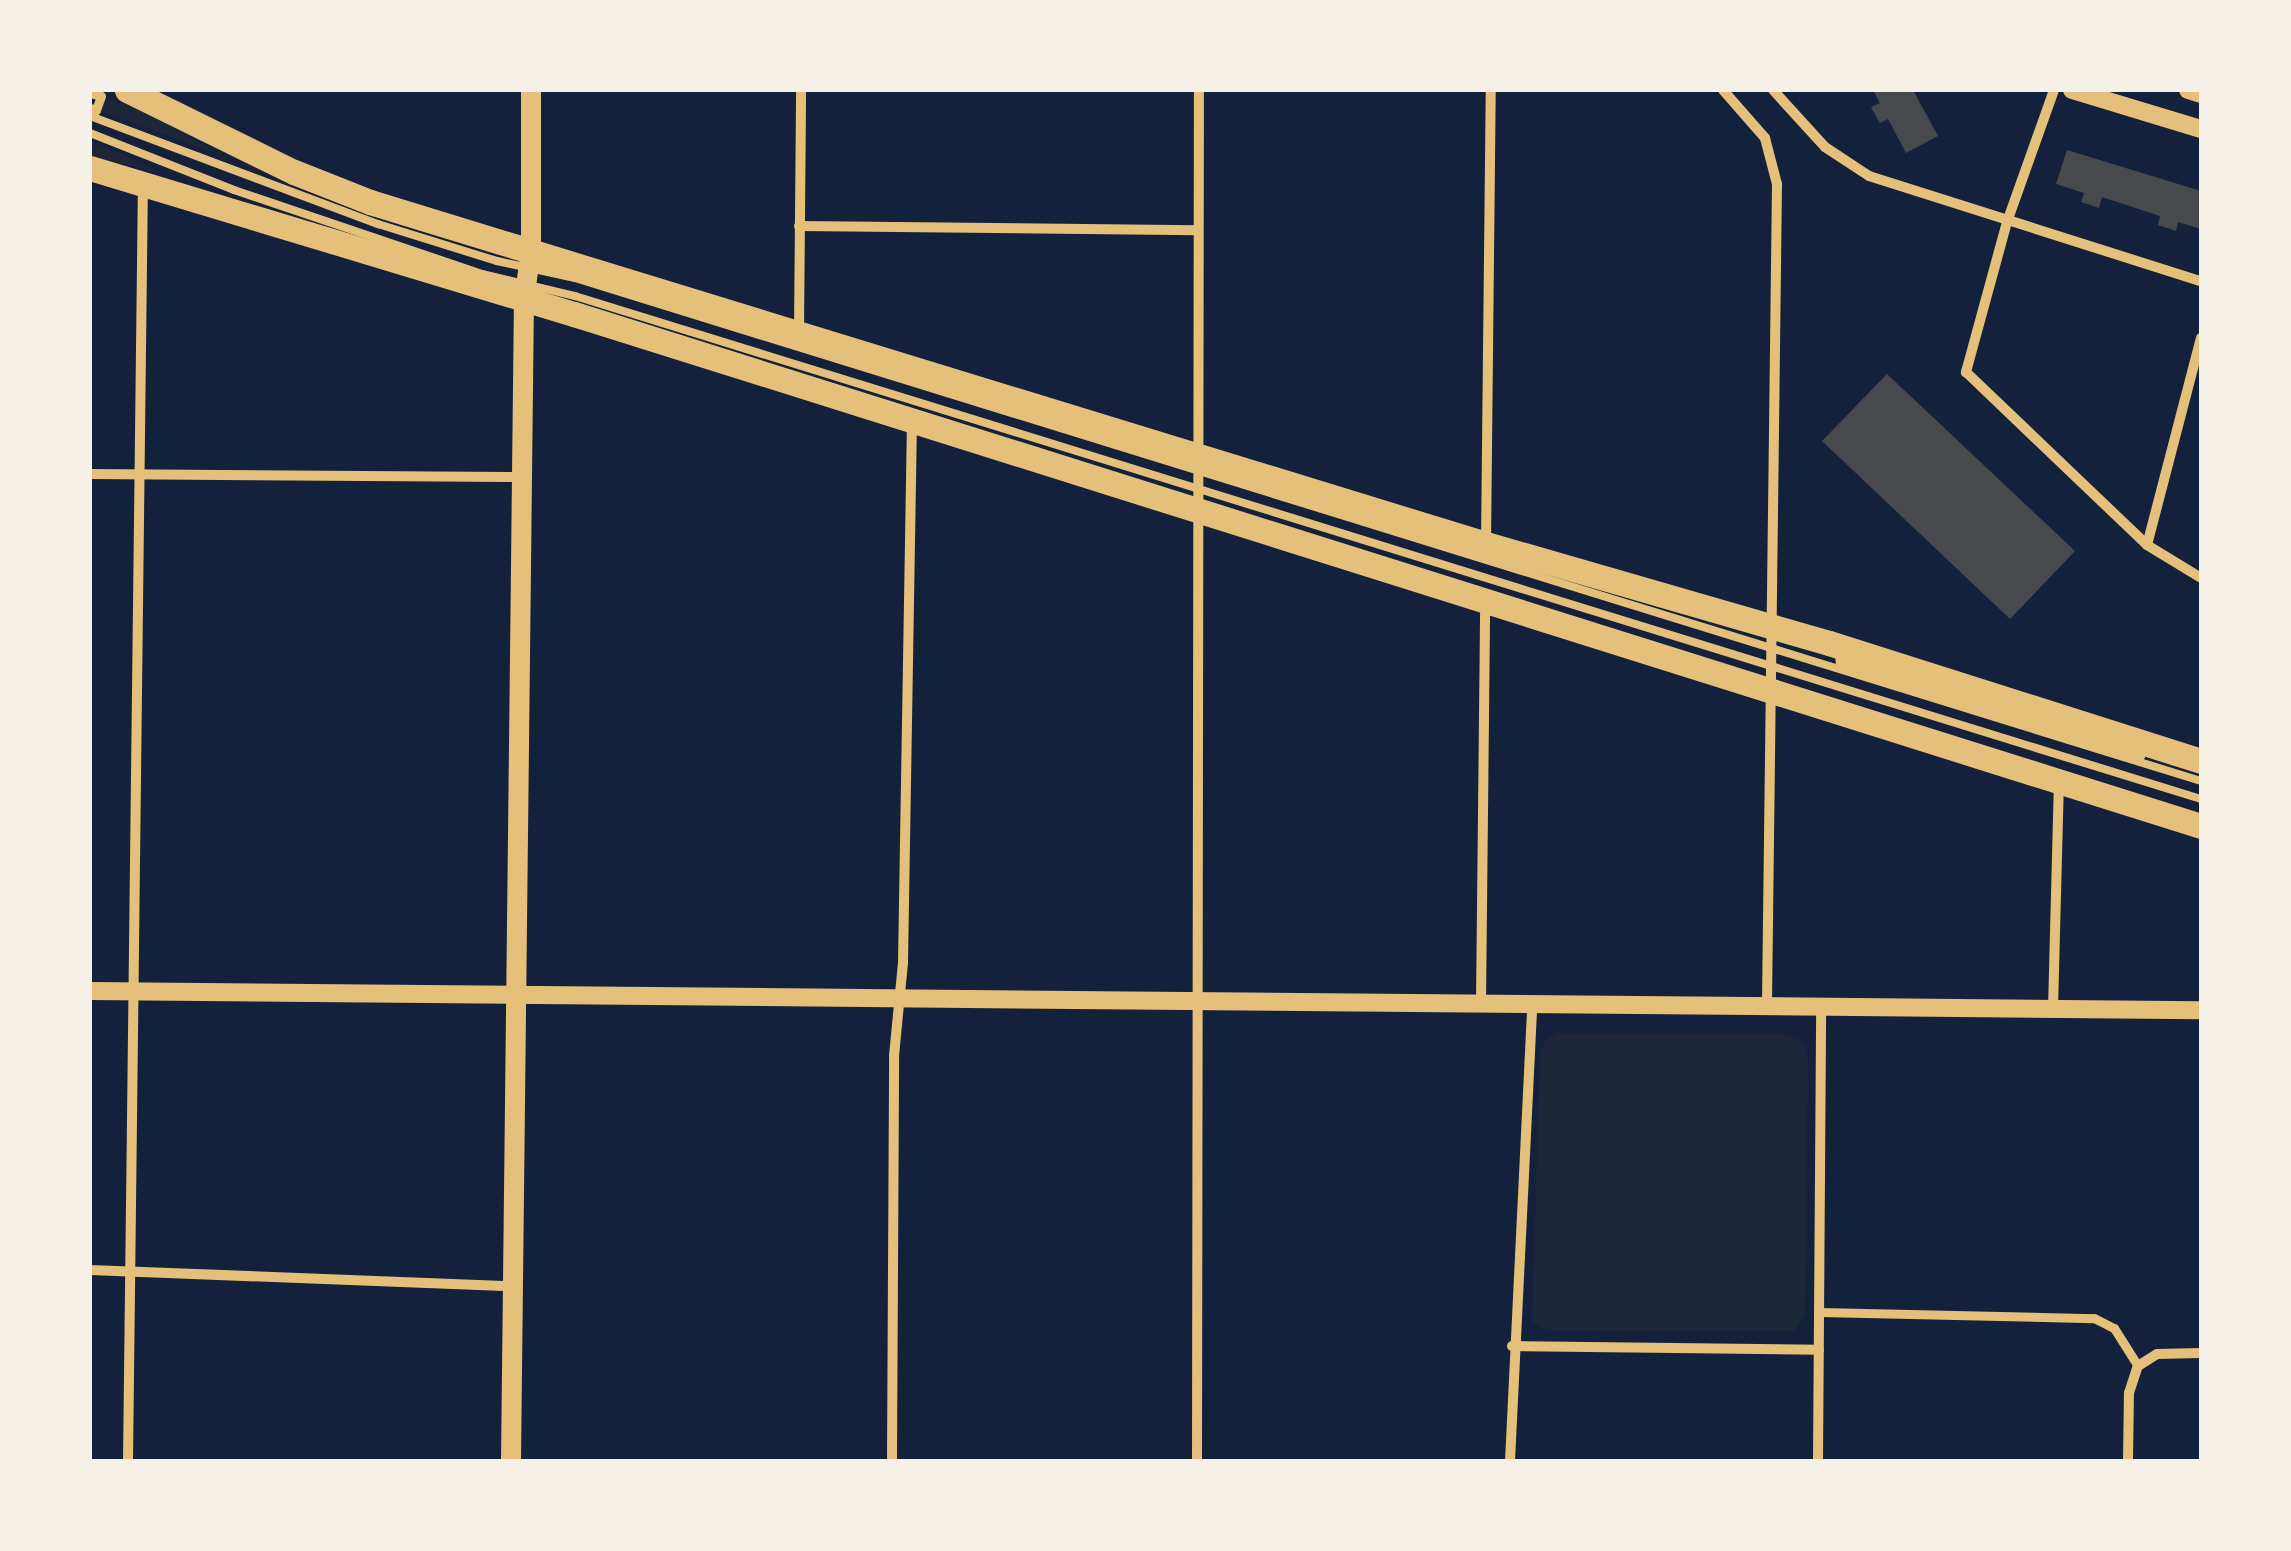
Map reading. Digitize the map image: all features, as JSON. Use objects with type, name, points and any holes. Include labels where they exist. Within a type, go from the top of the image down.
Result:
[{"type":"main road","points":[[127,90],[331,188],[528,276],[912,421],[1199,500],[1485,602],[1774,678],[2201,826]]},
{"type":"main road","points":[[511,1461],[522,477],[531,90]]},
{"type":"main road","points":[[90,168],[528,276],[800,332],[1199,462],[1486,544],[1774,639],[2201,762]]},
{"type":"street","points":[[800,332],[801,90]]},
{"type":"street","points":[[1197,1461],[1199,90]]},
{"type":"street","points":[[1486,544],[1492,90]]},
{"type":"street","points":[[1723,90],[1760,129],[1770,148],[1777,184],[1774,678],[1767,1006]]},
{"type":"street","points":[[1772,90],[1845,164],[1896,188],[2201,281]]},
{"type":"street","points":[[2054,90],[2007,222],[1966,372],[2146,545],[2201,578]]},
{"type":"street","points":[[2072,90],[2201,129]]},
{"type":"street","points":[[2188,90],[2201,94]]},
{"type":"street","points":[[90,93],[101,96],[96,110],[90,108]]},
{"type":"street","points":[[128,1461],[144,184]]},
{"type":"street","points":[[799,226],[1198,230]]},
{"type":"street","points":[[2146,545],[2201,338]]},
{"type":"street","points":[[892,1461],[894,1056],[900,998],[912,421]]},
{"type":"street","points":[[90,474],[522,477]]},
{"type":"street","points":[[1481,1004],[1485,602]]},
{"type":"street","points":[[1837,658],[1855,659],[2015,708],[2140,755],[1840,663],[1837,658]]},
{"type":"street","points":[[2053,1009],[2060,780]]},
{"type":"street","points":[[90,991],[2201,1010]]},
{"type":"street","points":[[1510,1461],[1512,1346],[1520,1279],[1532,1004]]},
{"type":"street","points":[[1818,1461],[1822,1007]]},
{"type":"street","points":[[90,1270],[514,1286]]},
{"type":"street","points":[[1820,1312],[2094,1318],[2109,1322],[2138,1366]]},
{"type":"street","points":[[1512,1346],[1819,1350]]},
{"type":"street","points":[[2128,1461],[2129,1393],[2138,1366],[2157,1354],[2201,1353]]},
{"type":"lane","points":[[90,116],[575,296],[1199,500],[1774,678],[2201,798]]},
{"type":"lane","points":[[90,133],[234,190],[528,276],[575,278],[1199,462],[1774,639],[2201,782]]},
{"type":"shaded area","points":[[101,96],[151,116],[222,155],[96,110]]},
{"type":"shaded area","points":[[90,141],[118,152],[163,174],[90,156]]},
{"type":"shaded area","points":[[1559,1033],[1784,1034],[1803,1042],[1808,1056],[1805,1314],[1795,1331],[1549,1331],[1532,1322],[1540,1052],[1546,1039]]},
{"type":"building","points":[[1873,90],[1913,90],[1938,136],[1906,153],[1888,119],[1880,123],[1871,107],[1880,103]]},
{"type":"building","points":[[2067,150],[2201,191],[2201,229],[2178,222],[2176,231],[2158,225],[2160,216],[2102,197],[2099,208],[2081,202],[2084,193],[2056,184]]},
{"type":"building","points":[[1887,374],[2075,551],[2010,619],[1822,441]]}]
